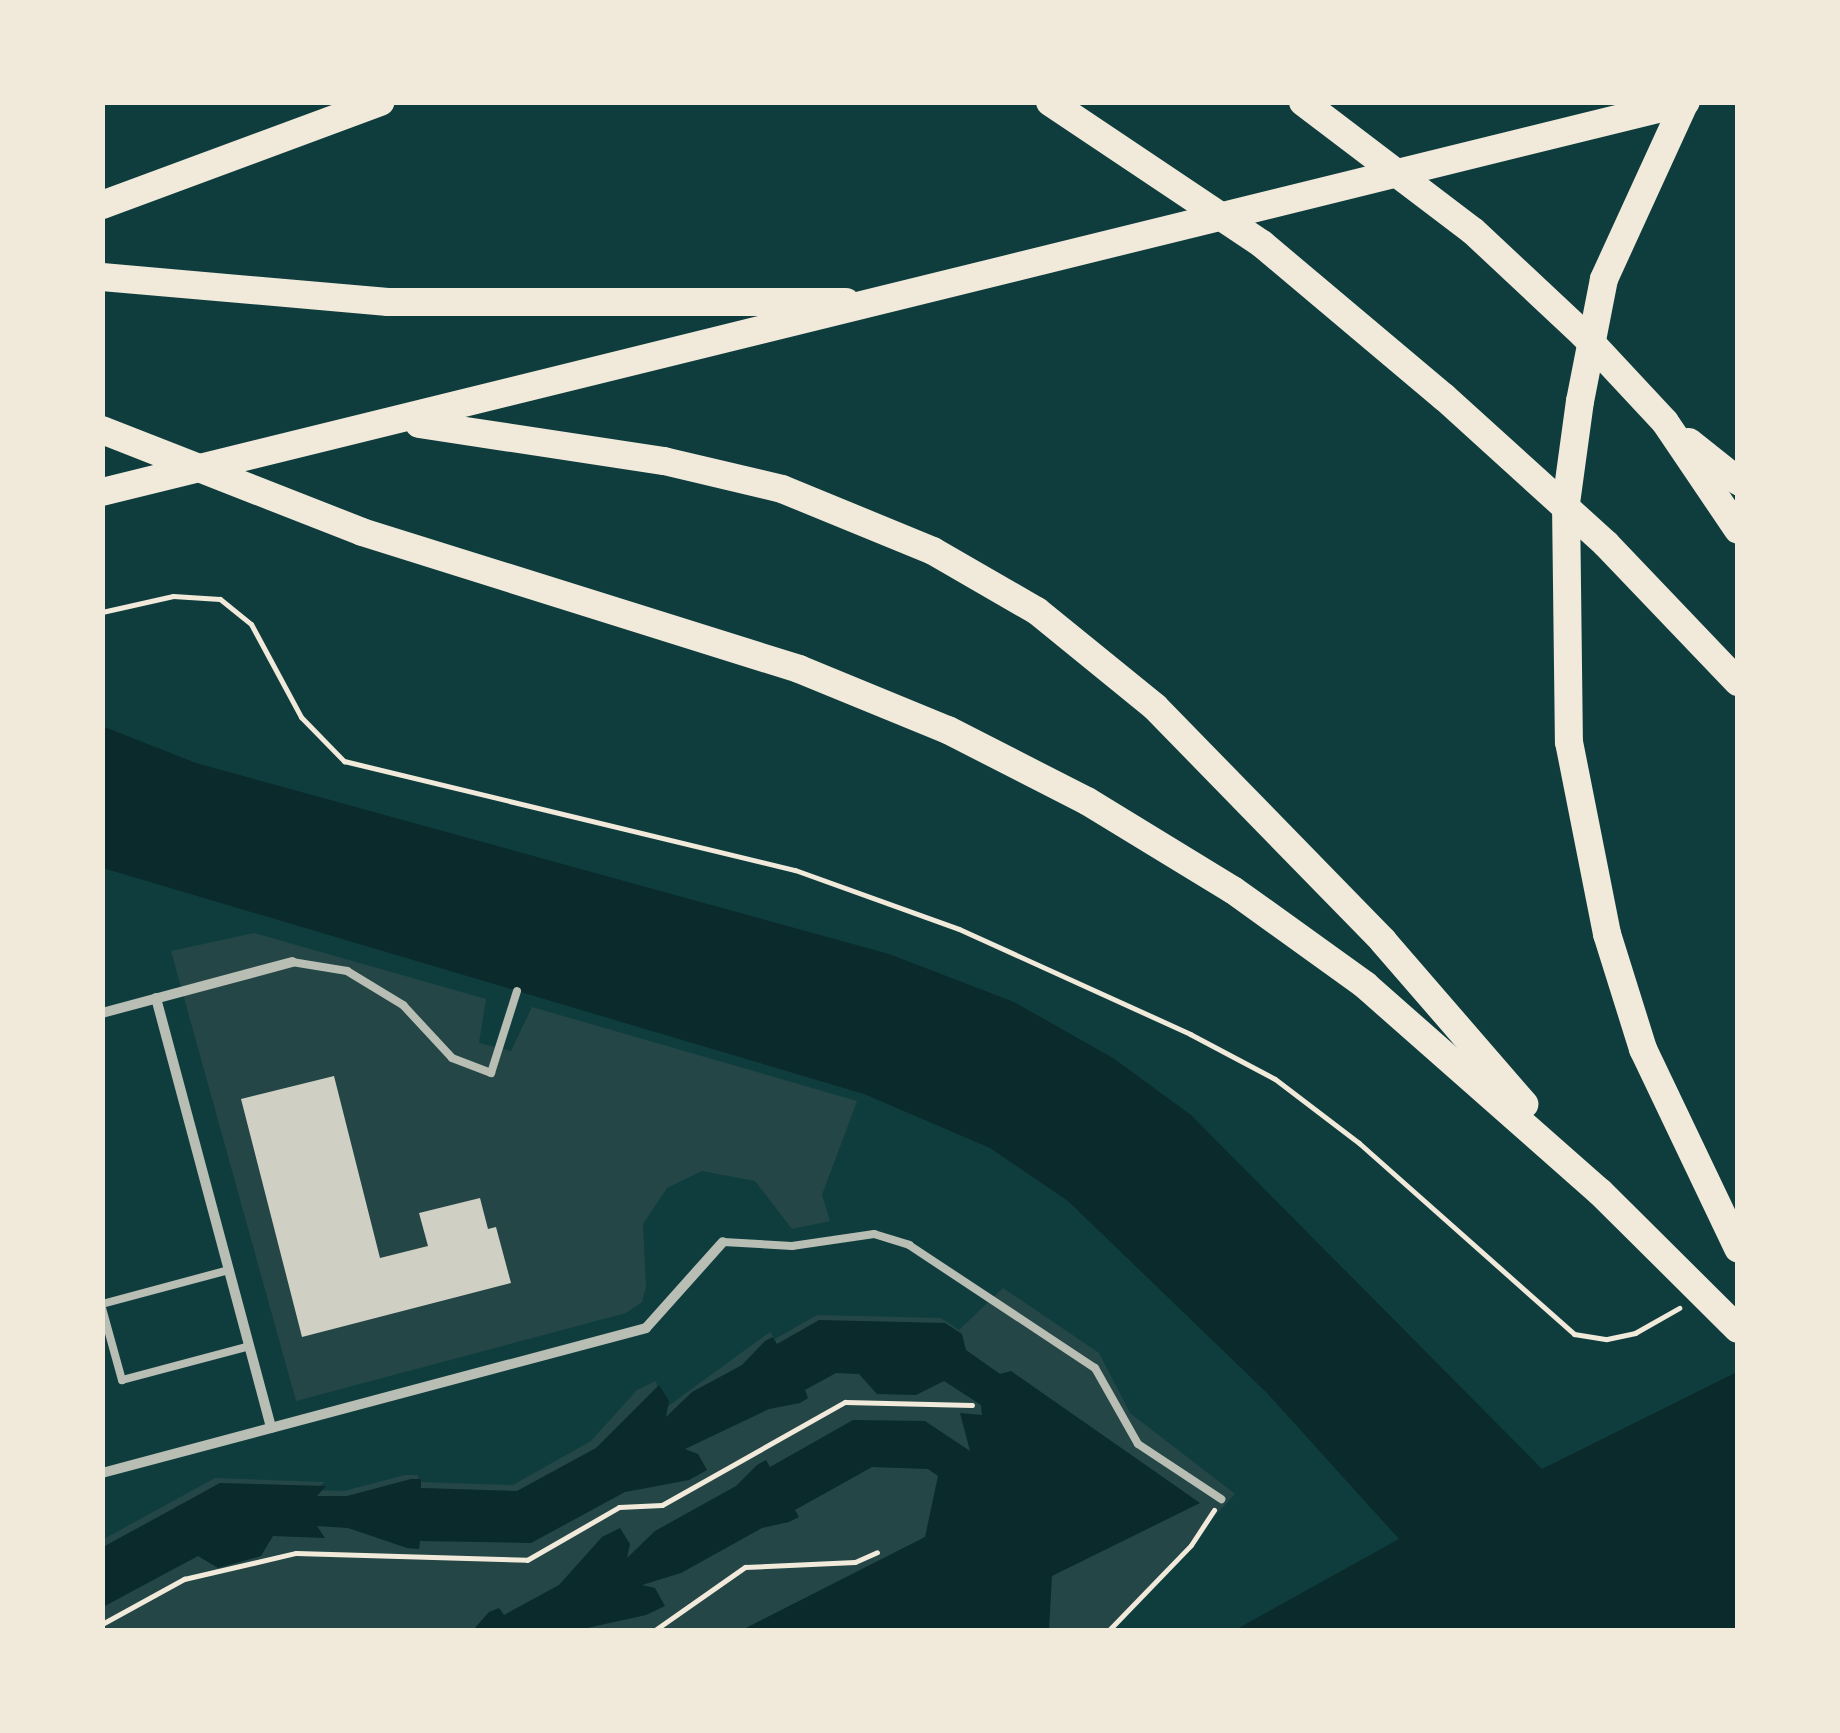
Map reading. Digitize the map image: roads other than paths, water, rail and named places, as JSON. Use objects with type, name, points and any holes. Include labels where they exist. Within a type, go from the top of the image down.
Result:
[{"type":"highway","points":[[102,205],[381,102]]},
{"type":"highway","points":[[1050,102],[1262,244],[1444,397],[1655,595],[1738,682]]},
{"type":"highway","points":[[1303,102],[1473,230],[1665,422],[1738,481]]},
{"type":"highway","points":[[102,492],[408,422],[1686,102]]},
{"type":"highway","points":[[1686,102],[1604,280],[1580,402],[1566,503],[1569,742],[1607,934],[1643,1049],[1735,1245]]},
{"type":"highway","points":[[102,276],[303,297],[887,302]]},
{"type":"highway","points":[[408,422],[664,461],[782,488],[933,550],[1037,611],[1155,707],[1370,928],[1600,1192],[1676,1272],[1738,1329]]},
{"type":"highway","points":[[1665,422],[1738,530]]},
{"type":"highway","points":[[102,430],[472,569],[799,670],[948,730],[1088,801],[1233,890],[1365,985],[1600,1192]]},
{"type":"street","points":[[102,1013],[292,962]]},
{"type":"street","points":[[156,998],[272,1428]]},
{"type":"street","points":[[102,1473],[646,1328],[723,1242]]},
{"type":"lane","points":[[292,962],[347,971],[403,1005],[452,1058],[492,1073],[517,991]]},
{"type":"lane","points":[[723,1242],[792,1246],[874,1234],[909,1245],[1094,1368],[1138,1444],[1221,1499]]},
{"type":"lane","points":[[229,1270],[102,1306],[122,1380],[250,1346]]},
{"type":"lane","points":[[1187,1492],[1200,1486]]}]
